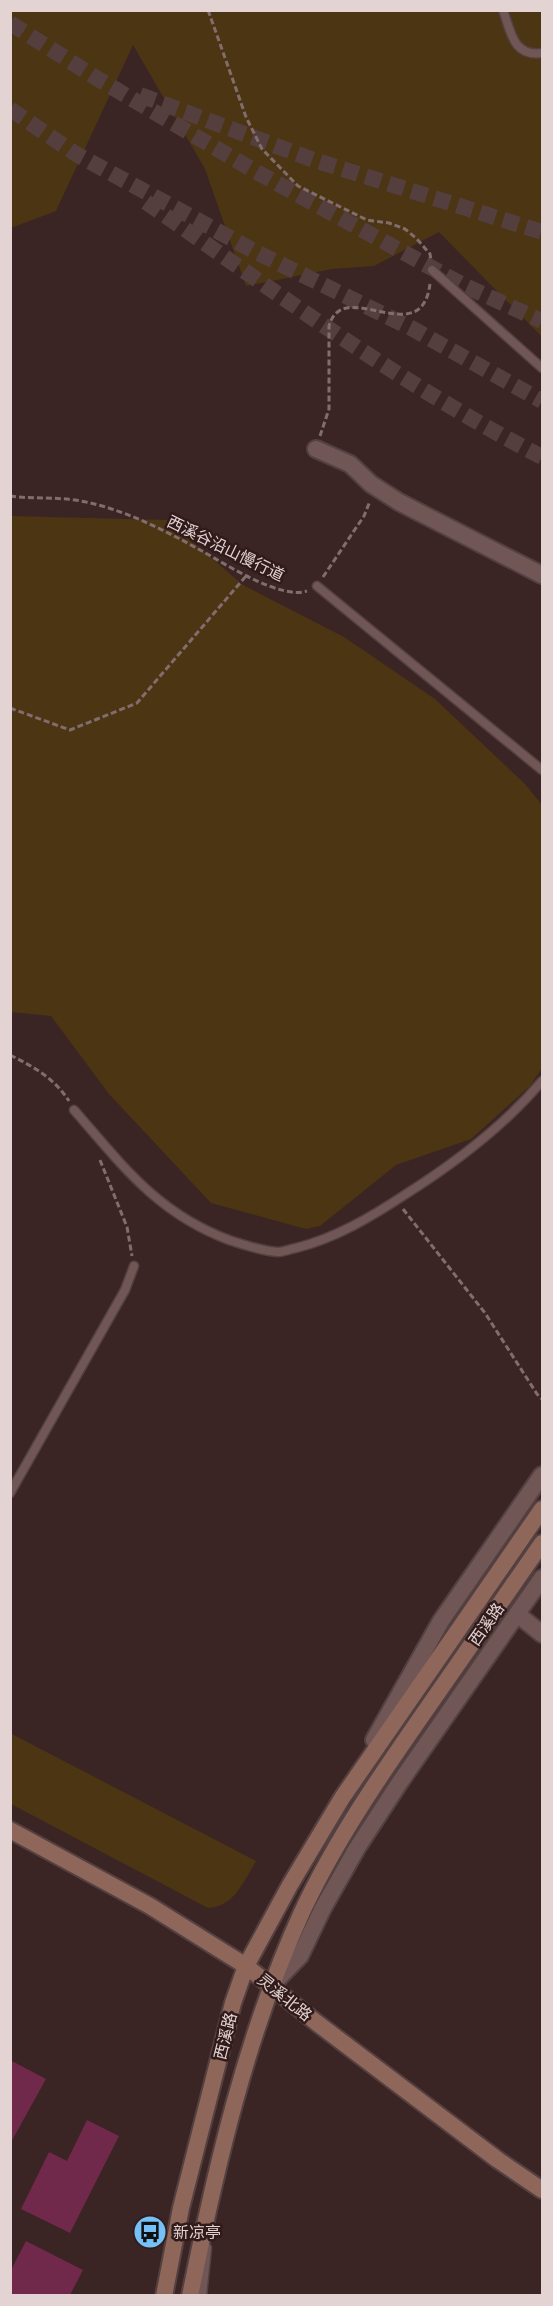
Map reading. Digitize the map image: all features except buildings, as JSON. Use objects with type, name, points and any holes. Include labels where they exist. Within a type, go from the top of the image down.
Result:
[{"type":"main road","name":"西溪路","points":[[164,2295],[181,2208],[233,2003],[246,1966],[290,1885],[342,1798],[543,1509]]},
{"type":"main road","name":"西溪路","points":[[190,2295],[210,2196],[235,2104],[272,1986],[303,1912],[331,1858],[376,1781],[543,1543]]},
{"type":"main road","name":"灵溪北路","points":[[10,1830],[150,1906],[246,1966],[488,2153],[543,2190]]},
{"type":"street","points":[[316,449],[350,464],[371,484],[399,502],[543,574]]},
{"type":"street","name":"西溪路","points":[[342,1798],[441,1621],[543,1475]]},
{"type":"street","name":"西溪路","points":[[272,1986],[300,1956],[323,1908],[357,1848],[400,1782],[543,1578]]},
{"type":"street","points":[[517,1614],[543,1634]]},
{"type":"lane","points":[[503,10],[511,36],[519,48],[534,54],[543,53]]},
{"type":"lane","points":[[432,270],[543,368]]},
{"type":"lane","points":[[317,586],[543,770]]},
{"type":"lane","points":[[74,1110],[148,1193],[180,1217],[242,1245],[279,1252],[317,1243],[356,1225],[396,1201],[464,1153],[512,1113],[543,1081]]},
{"type":"lane","points":[[10,1493],[124,1290],[134,1266]]},
{"type":"lane","name":"西溪路","points":[[202,2295],[210,2196]]},
{"type":"path","points":[[208,10],[246,117],[262,149],[298,186],[368,220],[405,229],[430,254],[432,270],[429,296],[422,307],[410,314],[396,315],[349,308],[339,309],[332,315],[329,326],[329,409],[316,449]]},
{"type":"path","points":[[317,586],[364,516],[369,503],[371,484]]},
{"type":"path","name":"西溪谷沿山慢行道","points":[[10,496],[76,501],[136,518],[163,530],[246,576],[287,592],[304,592],[317,586]]},
{"type":"path","points":[[10,708],[70,730],[137,703],[246,576]]},
{"type":"path","points":[[10,1054],[37,1068],[56,1084],[74,1110]]},
{"type":"path","points":[[99,1157],[127,1227],[134,1266]]},
{"type":"path","points":[[396,1201],[485,1313],[537,1394],[543,1399]]},
{"type":"shaded area","points":[[11,11],[542,11],[542,337],[439,232],[374,266],[332,269],[246,286],[205,169],[133,45],[56,211],[11,228]]},
{"type":"shaded area","points":[[11,516],[167,520],[243,585],[344,637],[435,699],[525,784],[542,805],[542,1068],[530,1086],[471,1139],[396,1165],[320,1226],[306,1229],[211,1203],[109,1094],[51,1016],[11,1012]]},
{"type":"shaded area","points":[[10,1733],[256,1861],[231,1898],[217,1907],[208,1908],[11,1804]]},
{"type":"tunnel","points":[[10,23],[98,79],[253,170],[463,285],[542,321]]},
{"type":"tunnel","points":[[140,95],[314,160],[542,232]]},
{"type":"tunnel","points":[[10,109],[76,154],[254,251],[413,329],[542,401]]},
{"type":"tunnel","points":[[146,202],[389,368],[490,429],[542,457]]},
{"type":"place","name":"新凉亭","points":[[150,2232]]}]
